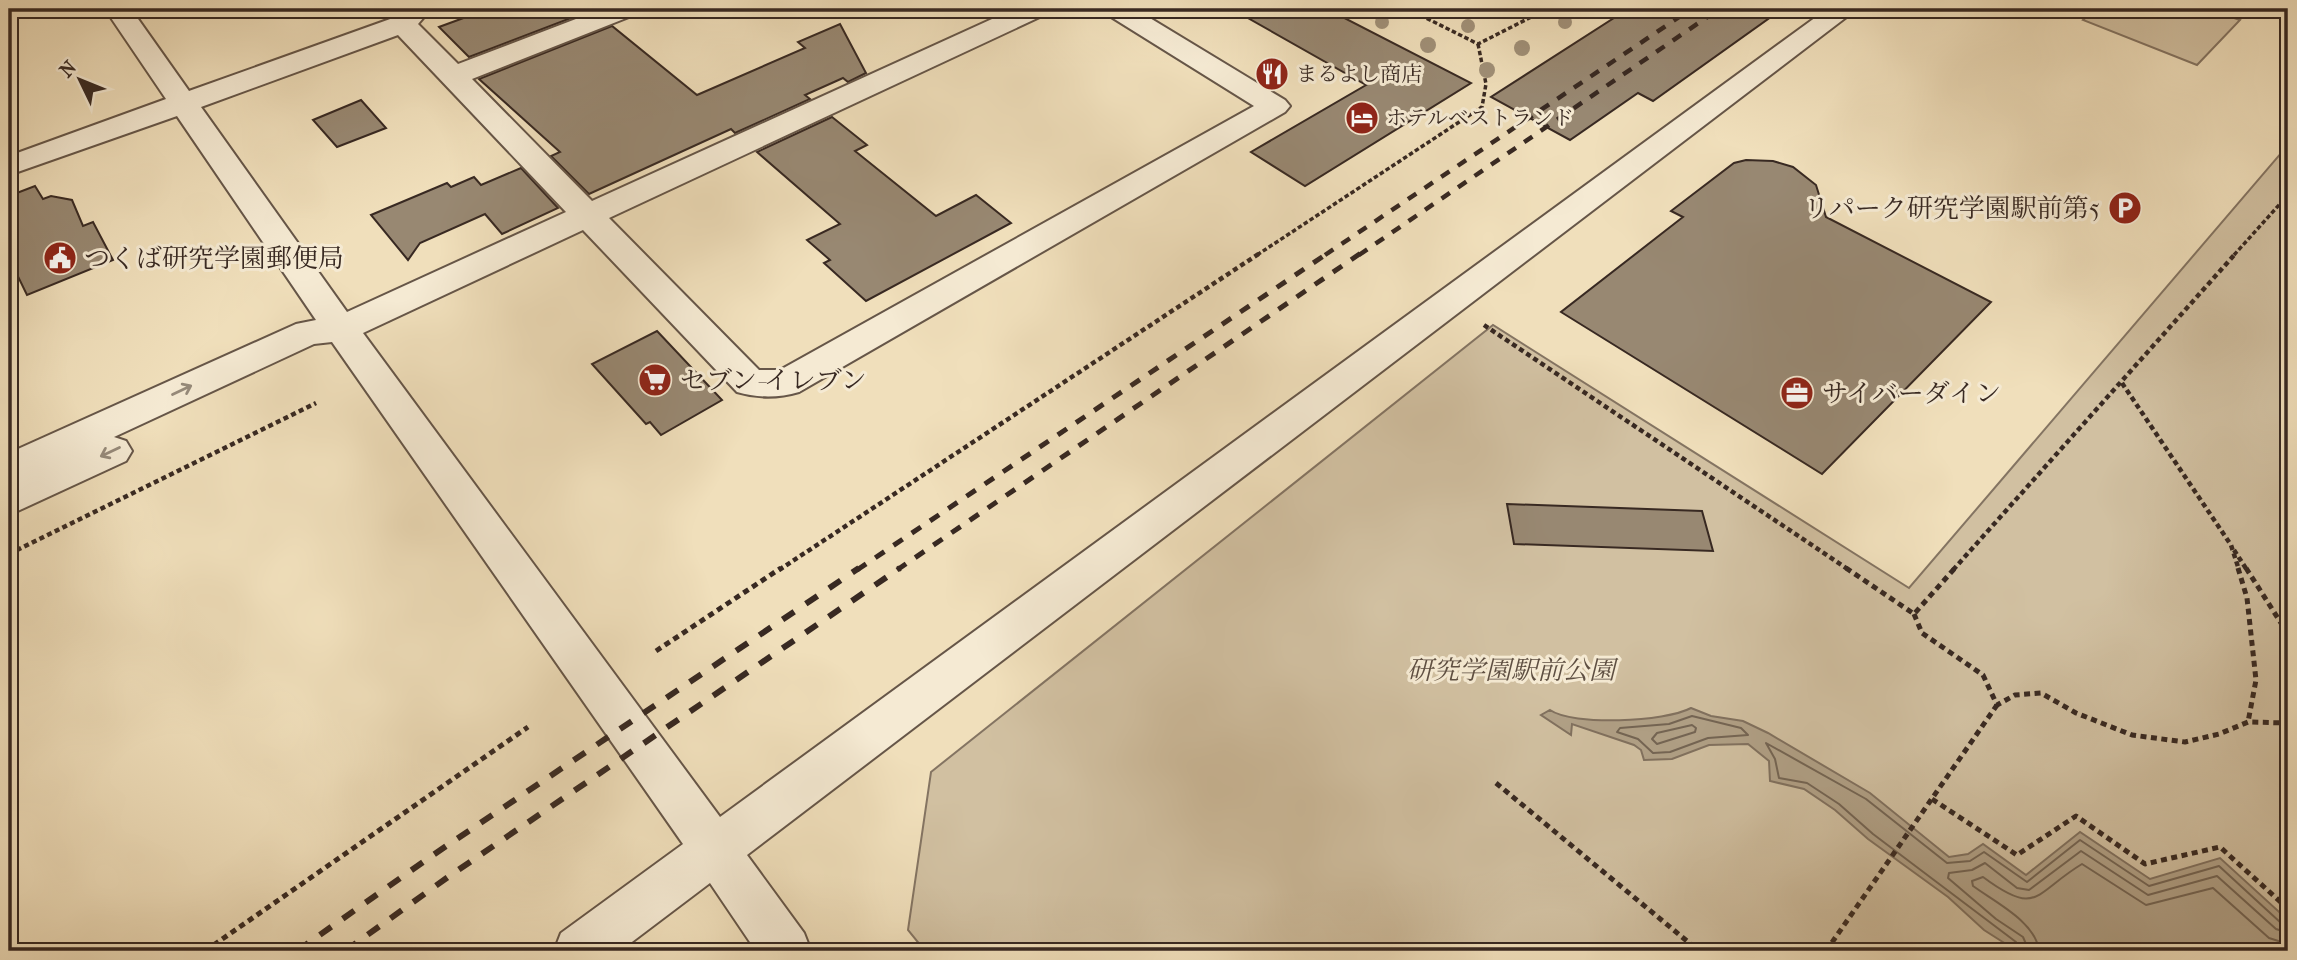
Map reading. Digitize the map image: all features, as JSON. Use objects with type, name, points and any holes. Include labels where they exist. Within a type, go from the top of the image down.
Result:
[{"type":"street","points":[[118,9],[341,329],[786,951]]},
{"type":"street","points":[[454,76],[625,9]]},
{"type":"street","points":[[9,469],[308,333],[341,329],[1035,9]]},
{"type":"street","points":[[9,166],[411,16],[454,76],[750,383],[786,383],[1275,106],[1117,9]]},
{"type":"street","points":[[579,951],[1844,9]]},
{"type":"street","points":[[9,500],[321,353],[341,329]]},
{"type":"path","points":[[1408,9],[1479,44]]},
{"type":"path","points":[[1479,44],[1547,9]]},
{"type":"path","points":[[656,651],[1482,107],[1486,84],[1479,44]]},
{"type":"path","points":[[1914,614],[2288,195]]},
{"type":"path","points":[[1480,323],[1914,614],[1922,633],[1983,675],[1997,705]]},
{"type":"path","points":[[2122,383],[2288,635]]},
{"type":"path","points":[[9,554],[316,403]]},
{"type":"path","points":[[2231,545],[2247,598],[2256,680],[2248,722]]},
{"type":"path","points":[[1826,951],[1997,705],[2015,695],[2041,693],[2076,713],[2132,735],[2185,742],[2219,734],[2248,722],[2288,723]]},
{"type":"path","points":[[205,951],[528,727]]},
{"type":"path","points":[[1496,783],[1699,951]]},
{"type":"path","points":[[1932,799],[2017,855],[2076,816],[2145,864],[2220,848],[2284,905],[2288,903]]},
{"type":"green space","points":[[2095,9],[2208,9],[2240,20],[2197,65],[2083,20]]},
{"type":"green space","name":"研究学園駅前公園","points":[[2288,145],[2288,951],[925,951],[908,930],[931,772],[1493,325],[1909,588]]},
{"type":"water","points":[[1691,708],[1711,716],[1743,721],[1768,733],[1870,793],[1949,857],[1968,854],[1983,844],[2026,875],[2080,832],[2150,879],[2220,858],[2288,920],[2288,951],[2017,951],[1984,930],[1948,897],[1868,839],[1835,810],[1804,789],[1770,781],[1769,761],[1748,744],[1709,745],[1672,759],[1644,760],[1641,750],[1634,745],[1572,724],[1571,735],[1541,715],[1550,710],[1562,715],[1598,720],[1641,719]]},
{"type":"building","points":[[488,9],[592,10],[469,57],[439,27]]},
{"type":"building","name":"ホテルベストランド","points":[[1232,9],[1327,9],[1471,83],[1305,186],[1251,152],[1366,85]]},
{"type":"building","points":[[1628,9],[1782,9],[1653,101],[1638,93],[1570,140],[1491,97]]},
{"type":"building","points":[[840,24],[866,73],[848,82],[843,78],[805,95],[810,99],[735,133],[731,129],[589,194],[551,156],[560,152],[479,79],[612,26],[697,95],[805,48],[798,42]]},
{"type":"building","points":[[361,100],[386,128],[337,147],[313,120]]},
{"type":"building","points":[[832,117],[867,145],[855,151],[936,216],[976,195],[1011,223],[866,301],[824,263],[830,260],[807,240],[840,224],[757,152]]},
{"type":"building","name":"サイバーダイン","points":[[1746,160],[1773,161],[1793,167],[1816,185],[1826,217],[1991,302],[1822,474],[1561,312],[1683,217],[1671,211],[1734,163]]},
{"type":"building","points":[[521,168],[558,208],[502,234],[485,214],[420,243],[408,260],[371,215],[447,183],[451,187],[474,177],[481,185]]},
{"type":"building","points":[[35,186],[43,199],[51,196],[72,200],[83,226],[93,222],[113,260],[27,295],[9,258],[9,196]]},
{"type":"building","name":"セブン-イレブン","points":[[657,331],[722,400],[661,435],[650,422],[646,424],[592,364]]},
{"type":"building","points":[[1507,504],[1702,511],[1713,551],[1514,544]]},
{"type":"railway","points":[[1325,255],[1691,9]]},
{"type":"railway","points":[[1359,255],[1719,9]]},
{"type":"railway","points":[[857,570],[1328,253]]},
{"type":"railway","points":[[897,570],[1361,253]]},
{"type":"railway","points":[[297,951],[433,855],[859,568]]},
{"type":"railway","points":[[345,951],[448,877],[900,568]]},
{"type":"place","name":"まるよし商店","points":[[1272,74]]},
{"type":"place","name":"ホテルベストランド","points":[[1362,118]]},
{"type":"place","name":"リパーク研究学園駅前第5","points":[[2125,208]]},
{"type":"place","name":"つくば研究学園郵便局","points":[[60,258]]},
{"type":"place","name":"セブン-イレブン","points":[[655,380]]},
{"type":"place","name":"サイバーダイン","points":[[1797,393]]}]
